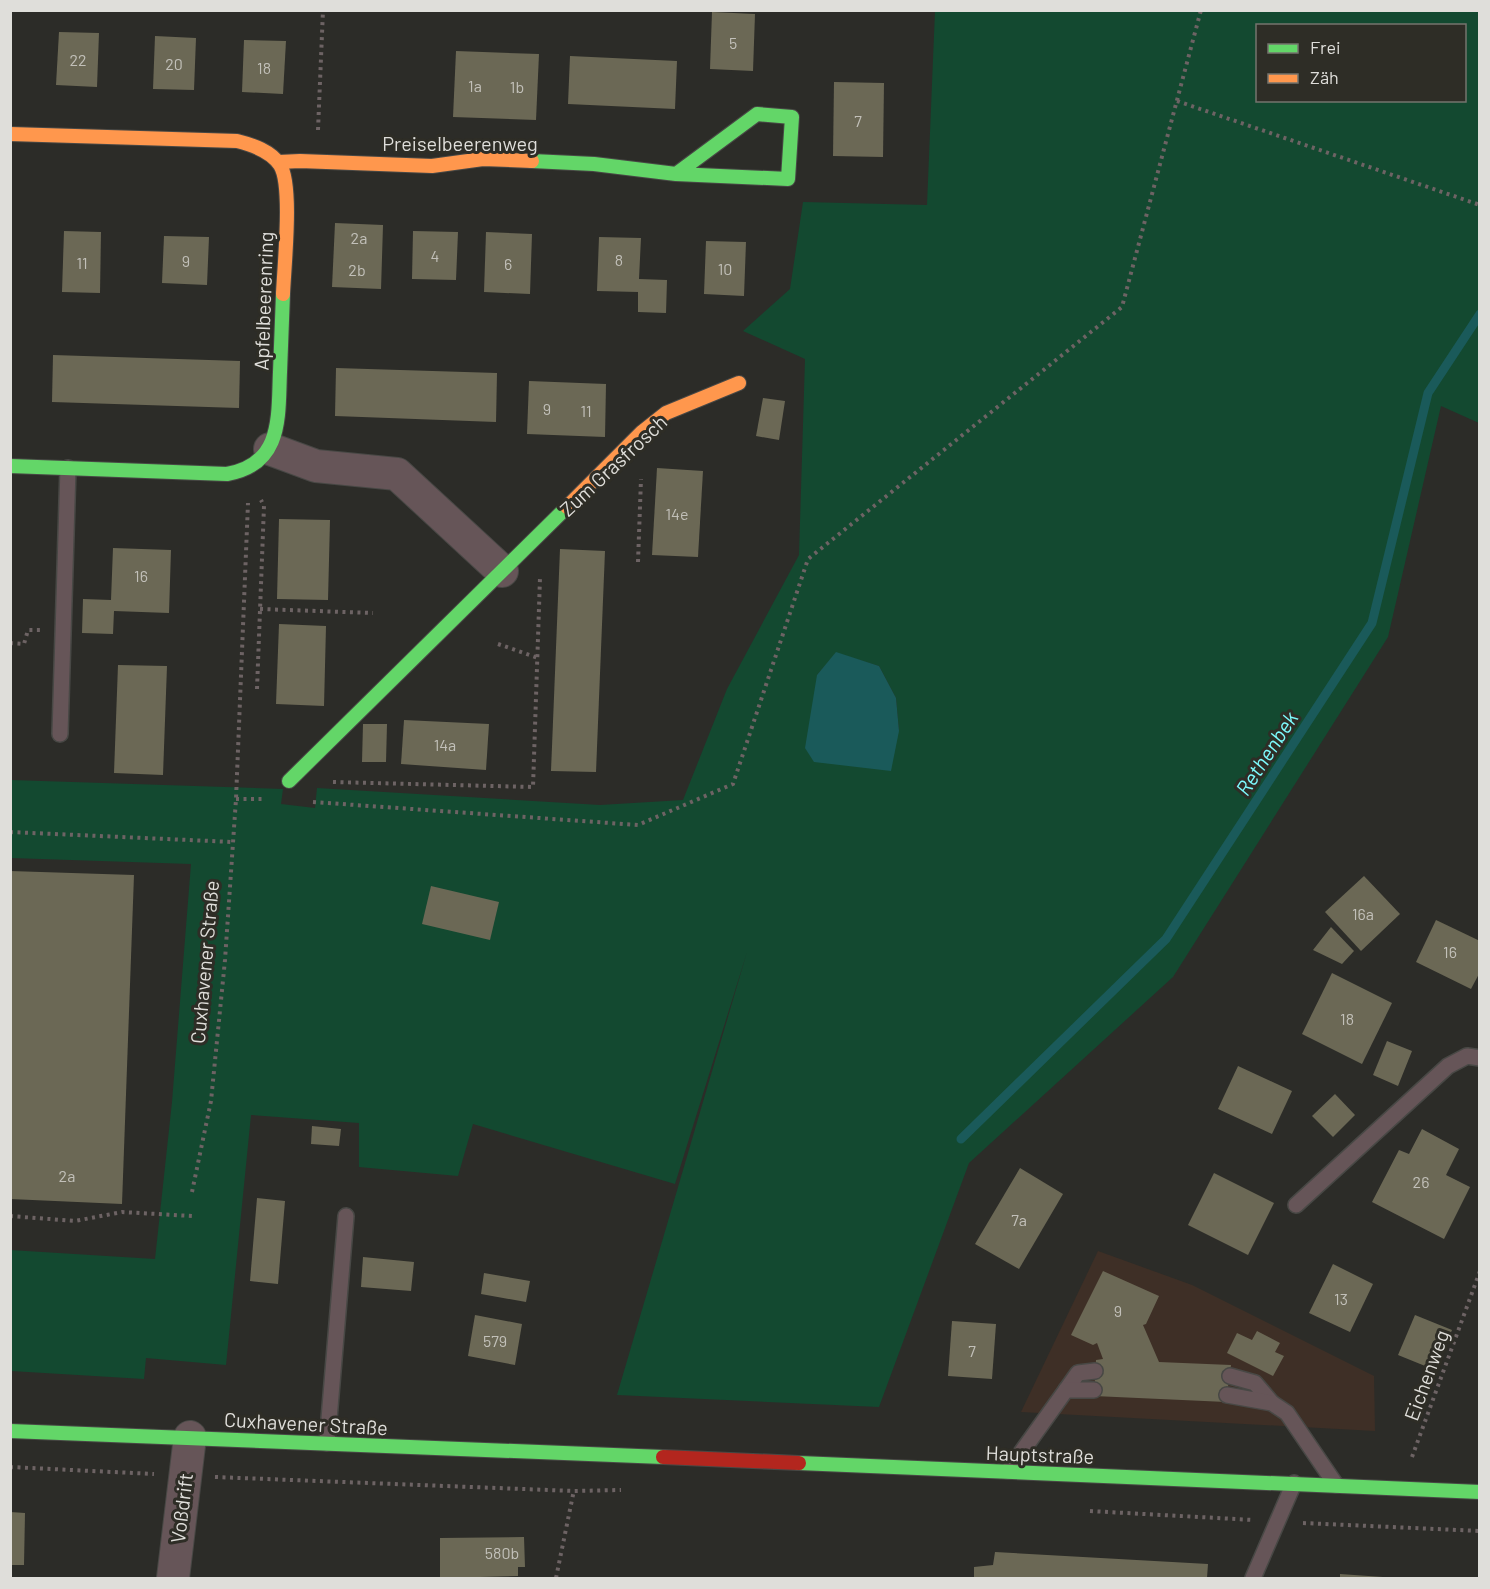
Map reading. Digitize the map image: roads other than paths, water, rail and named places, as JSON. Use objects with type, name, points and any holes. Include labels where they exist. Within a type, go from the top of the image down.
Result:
[{"type":"street","name":"Preiselbeerenweg","points":[[279,162],[316,161],[432,166],[483,159],[594,164],[676,174],[788,179],[792,117],[757,114],[676,174]]},
{"type":"street","points":[[10,134],[237,141],[253,144],[279,162]]},
{"type":"street","name":"Apfelbeerenring","points":[[270,449],[278,424],[287,186],[284,171],[279,162]]},
{"type":"street","name":"Zum Grasfrosch","points":[[289,781],[642,432],[666,413],[739,383]]},
{"type":"street","points":[[10,466],[227,474],[242,471],[258,462],[270,449],[316,466],[397,474],[502,571]]},
{"type":"street","name":"Cuxhavener Straße","points":[[10,1431],[599,1455]]},
{"type":"street","name":"Voßdrift","points":[[173,1578],[190,1437]]},
{"type":"street","name":"Hauptstraße","points":[[599,1455],[1479,1492]]},
{"type":"lane","points":[[60,734],[68,468]]},
{"type":"lane","points":[[1296,1205],[1448,1066],[1467,1056],[1479,1058]]},
{"type":"lane","points":[[327,1443],[346,1216]]},
{"type":"lane","points":[[1007,1472],[1078,1373],[1095,1371]]},
{"type":"lane","points":[[1230,1376],[1255,1383],[1272,1402],[1287,1413],[1336,1485]]},
{"type":"lane","points":[[1066,1389],[1094,1390]]},
{"type":"lane","points":[[1227,1395],[1272,1402]]},
{"type":"lane","points":[[1253,1578],[1294,1483]]},
{"type":"water","points":[[836,652],[879,666],[896,698],[899,731],[891,771],[814,762],[805,748],[817,675]]},
{"type":"waterway","name":"Rethenbek","points":[[961,1139],[1166,939],[1372,623],[1428,393],[1480,314]]}]
